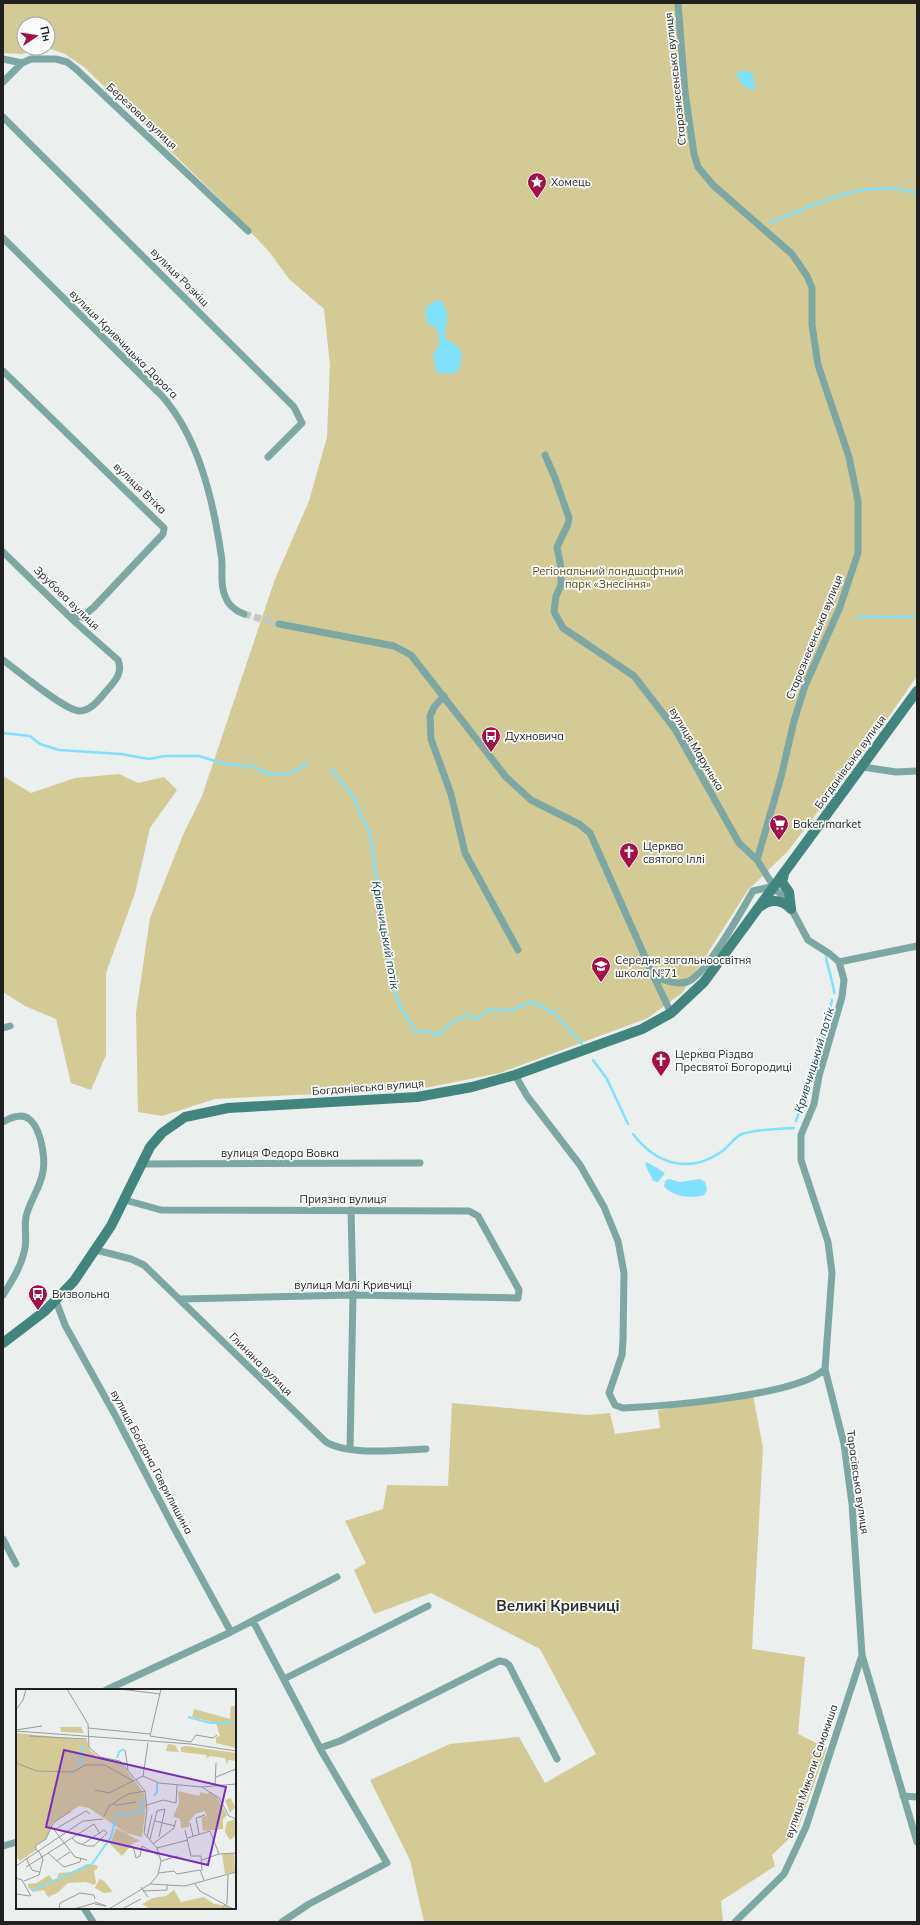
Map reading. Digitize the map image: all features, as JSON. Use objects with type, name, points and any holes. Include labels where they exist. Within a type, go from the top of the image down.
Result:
[{"type":"main road","name":"Богданівська вулиця","points":[[3,1343],[56,1301],[74,1280],[96,1250],[125,1200],[140,1164],[150,1148],[162,1133],[185,1118],[203,1112],[228,1108],[417,1097],[472,1087],[515,1075],[642,1029],[672,1013],[704,982],[863,767],[917,691]]},
{"type":"main road","points":[[785,872],[782,882],[789,892],[791,909]]},
{"type":"main road","points":[[759,907],[766,902],[774,901],[786,904],[791,909]]},
{"type":"street","name":"Старознесенська вулиця","points":[[678,3],[685,92],[694,154],[698,167],[713,185],[792,254],[807,276],[812,288],[812,325],[818,365],[823,384],[849,457],[858,501],[858,553],[840,608],[805,686],[794,721],[781,777],[756,860]]},
{"type":"street","name":"Березова вулиця","points":[[3,59],[22,63],[31,59],[56,59],[67,62],[248,231]]},
{"type":"street","points":[[3,82],[22,63]]},
{"type":"street","name":"вулиця Розкіш","points":[[3,117],[294,407],[302,422],[268,457]]},
{"type":"street","name":"вулиця Кривчицька Дорога","points":[[3,238],[162,396],[179,418],[195,451],[212,509],[222,556],[222,586],[224,595],[233,607],[244,614]]},
{"type":"street","name":"вулиця Втіха","points":[[3,371],[164,528],[162,534],[94,607],[82,617],[69,616]]},
{"type":"street","name":"вулиця Марунька","points":[[545,455],[569,518],[568,524],[557,547],[561,568],[561,585],[556,596],[554,612],[563,628],[610,658],[634,676],[639,682],[675,729],[739,843],[756,860]]},
{"type":"street","name":"Зрубова вулиця","points":[[3,552],[69,616],[118,660],[120,667],[119,673],[113,683],[95,704],[80,711],[71,709],[55,699],[3,660]]},
{"type":"street","points":[[279,624],[394,646],[404,650],[418,663],[506,777],[531,800],[579,824],[590,833],[652,974],[672,1013]]},
{"type":"street","points":[[444,696],[434,707],[430,716],[431,739],[451,794],[465,853],[518,950]]},
{"type":"street","points":[[863,767],[896,772],[917,771]]},
{"type":"street","points":[[756,860],[774,886],[786,899],[808,940],[830,954],[839,962],[917,946]]},
{"type":"street","points":[[652,974],[667,982],[688,982],[694,978],[708,964],[753,891],[774,886]]},
{"type":"street","name":"Тарасівська вулиця","points":[[839,962],[844,980],[842,997],[819,1076],[814,1104],[801,1135],[802,1160],[828,1242],[832,1273],[825,1369],[844,1444],[852,1504],[862,1655],[917,1842]]},
{"type":"street","points":[[515,1075],[527,1096],[580,1165],[604,1207],[618,1241],[624,1273],[623,1340],[622,1355],[609,1393],[615,1405],[623,1408],[688,1404],[766,1391],[814,1378],[825,1369]]},
{"type":"street","points":[[3,1122],[21,1116],[27,1118],[33,1124],[43,1148],[44,1160],[43,1172],[26,1216],[25,1249],[15,1278],[3,1295]]},
{"type":"street","name":"вулиця Федора Вовка","points":[[140,1164],[420,1163]]},
{"type":"street","name":"Приязна вулиця","points":[[125,1200],[161,1210],[469,1211],[478,1216],[519,1290]]},
{"type":"street","points":[[350,1449],[353,1295],[351,1210]]},
{"type":"street","name":"Глиняна вулиця","points":[[96,1250],[131,1259],[144,1265],[326,1442],[334,1447],[350,1449],[398,1450],[426,1448]]},
{"type":"street","name":"вулиця Малі Кривчиці","points":[[180,1299],[353,1295],[518,1298],[519,1290]]},
{"type":"street","name":"вулиця Богдана Гаврилишина","points":[[56,1301],[65,1325],[231,1632]]},
{"type":"street","points":[[3,1539],[16,1564]]},
{"type":"street","points":[[108,1689],[231,1632],[337,1577]]},
{"type":"street","points":[[284,1679],[428,1606]]},
{"type":"street","points":[[253,1621],[320,1748],[387,1863],[309,1904],[282,1922]]},
{"type":"street","name":"вулиця Миколи Самокиша","points":[[735,1922],[784,1874],[806,1827],[862,1655]]},
{"type":"street","points":[[320,1748],[340,1741],[499,1661],[505,1662],[509,1665],[557,1759]]},
{"type":"street","points":[[903,1796],[917,1797]]},
{"type":"street","points":[[3,1846],[16,1842]]},
{"type":"street","points":[[85,1909],[93,1922]]},
{"type":"green space","name":"Регіональний ландшафтний парк «Знесіння»","points":[[3,3],[917,3],[917,676],[874,738],[788,851],[748,890],[682,993],[648,1018],[500,1073],[420,1089],[215,1099],[162,1116],[138,1112],[136,1013],[150,918],[183,835],[202,796],[275,579],[309,501],[327,437],[330,365],[324,309],[289,279],[271,254],[227,206],[84,67],[65,54],[56,51],[56,16],[16,16],[16,54],[3,53]]},
{"type":"green space","points":[[119,774],[138,783],[164,777],[177,790],[150,828],[135,893],[106,973],[106,1055],[91,1090],[71,1083],[56,1019],[25,1006],[3,992],[3,776],[31,793],[75,778]]},
{"type":"green space","points":[[753,1395],[763,1448],[752,1649],[805,1657],[798,1734],[827,1748],[797,1831],[772,1855],[775,1866],[721,1901],[722,1922],[424,1922],[410,1860],[370,1780],[450,1744],[519,1737],[545,1783],[596,1754],[540,1649],[431,1593],[374,1614],[354,1570],[366,1563],[345,1521],[383,1509],[387,1485],[448,1486],[452,1403],[587,1415],[610,1413],[615,1434],[660,1428],[658,1410]]},
{"type":"water","points":[[749,71],[753,74],[755,90],[742,85],[736,72]]},
{"type":"water","points":[[439,299],[446,309],[447,314],[445,339],[457,346],[462,353],[459,370],[451,374],[436,372],[433,354],[438,348],[439,335],[436,328],[429,324],[426,315],[426,307]]},
{"type":"water","points":[[647,1162],[665,1173],[658,1182],[653,1181],[645,1164]]},
{"type":"water","points":[[669,1179],[680,1182],[700,1179],[705,1182],[707,1190],[704,1195],[694,1197],[677,1195],[672,1193],[664,1186],[665,1181]]},
{"type":"waterway","points":[[770,223],[823,201],[860,190],[879,188],[898,189],[917,193]]},
{"type":"waterway","points":[[857,617],[917,617]]},
{"type":"waterway","name":"Кривчицький потік","points":[[3,733],[30,736],[40,744],[59,750],[121,754],[149,759],[165,756],[199,756],[225,764],[252,766],[272,775],[290,774],[308,763]]},
{"type":"waterway","name":"Кривчицький потік","points":[[330,768],[351,793],[370,834],[390,970],[400,1007],[416,1032],[430,1031],[437,1036],[451,1023],[467,1015],[476,1019],[489,1010],[511,1010],[532,1002],[555,1013],[582,1044]]},
{"type":"waterway","name":"Кривчицький потік","points":[[826,957],[834,993]]},
{"type":"waterway","name":"Кривчицький потік","points":[[796,1121],[825,1032],[832,1000]]},
{"type":"waterway","name":"Кривчицький потік","points":[[593,1060],[607,1079],[628,1124]]},
{"type":"waterway","name":"Кривчицький потік","points":[[633,1134],[651,1152],[662,1159],[684,1164],[696,1163],[709,1159],[724,1150],[739,1135],[748,1132],[794,1128]]},
{"type":"tunnel","points":[[244,614],[279,624]]},
{"type":"place","name":"Хомець","points":[[537,199]]},
{"type":"place","name":"Духновича","points":[[491,753]]},
{"type":"place","name":"Baker market","points":[[779,841]]},
{"type":"place","name":"Церква святого Іллі","points":[[629,869]]},
{"type":"place","name":"Середня загальноосвітня школа №71","points":[[601,983]]},
{"type":"place","name":"Церква Різдва Пресвятої Богородиці","points":[[661,1077]]},
{"type":"place","name":"Визвольна","points":[[38,1311]]},
{"type":"district","name":"Великі Кривчиці","points":[[558,1605]]}]
